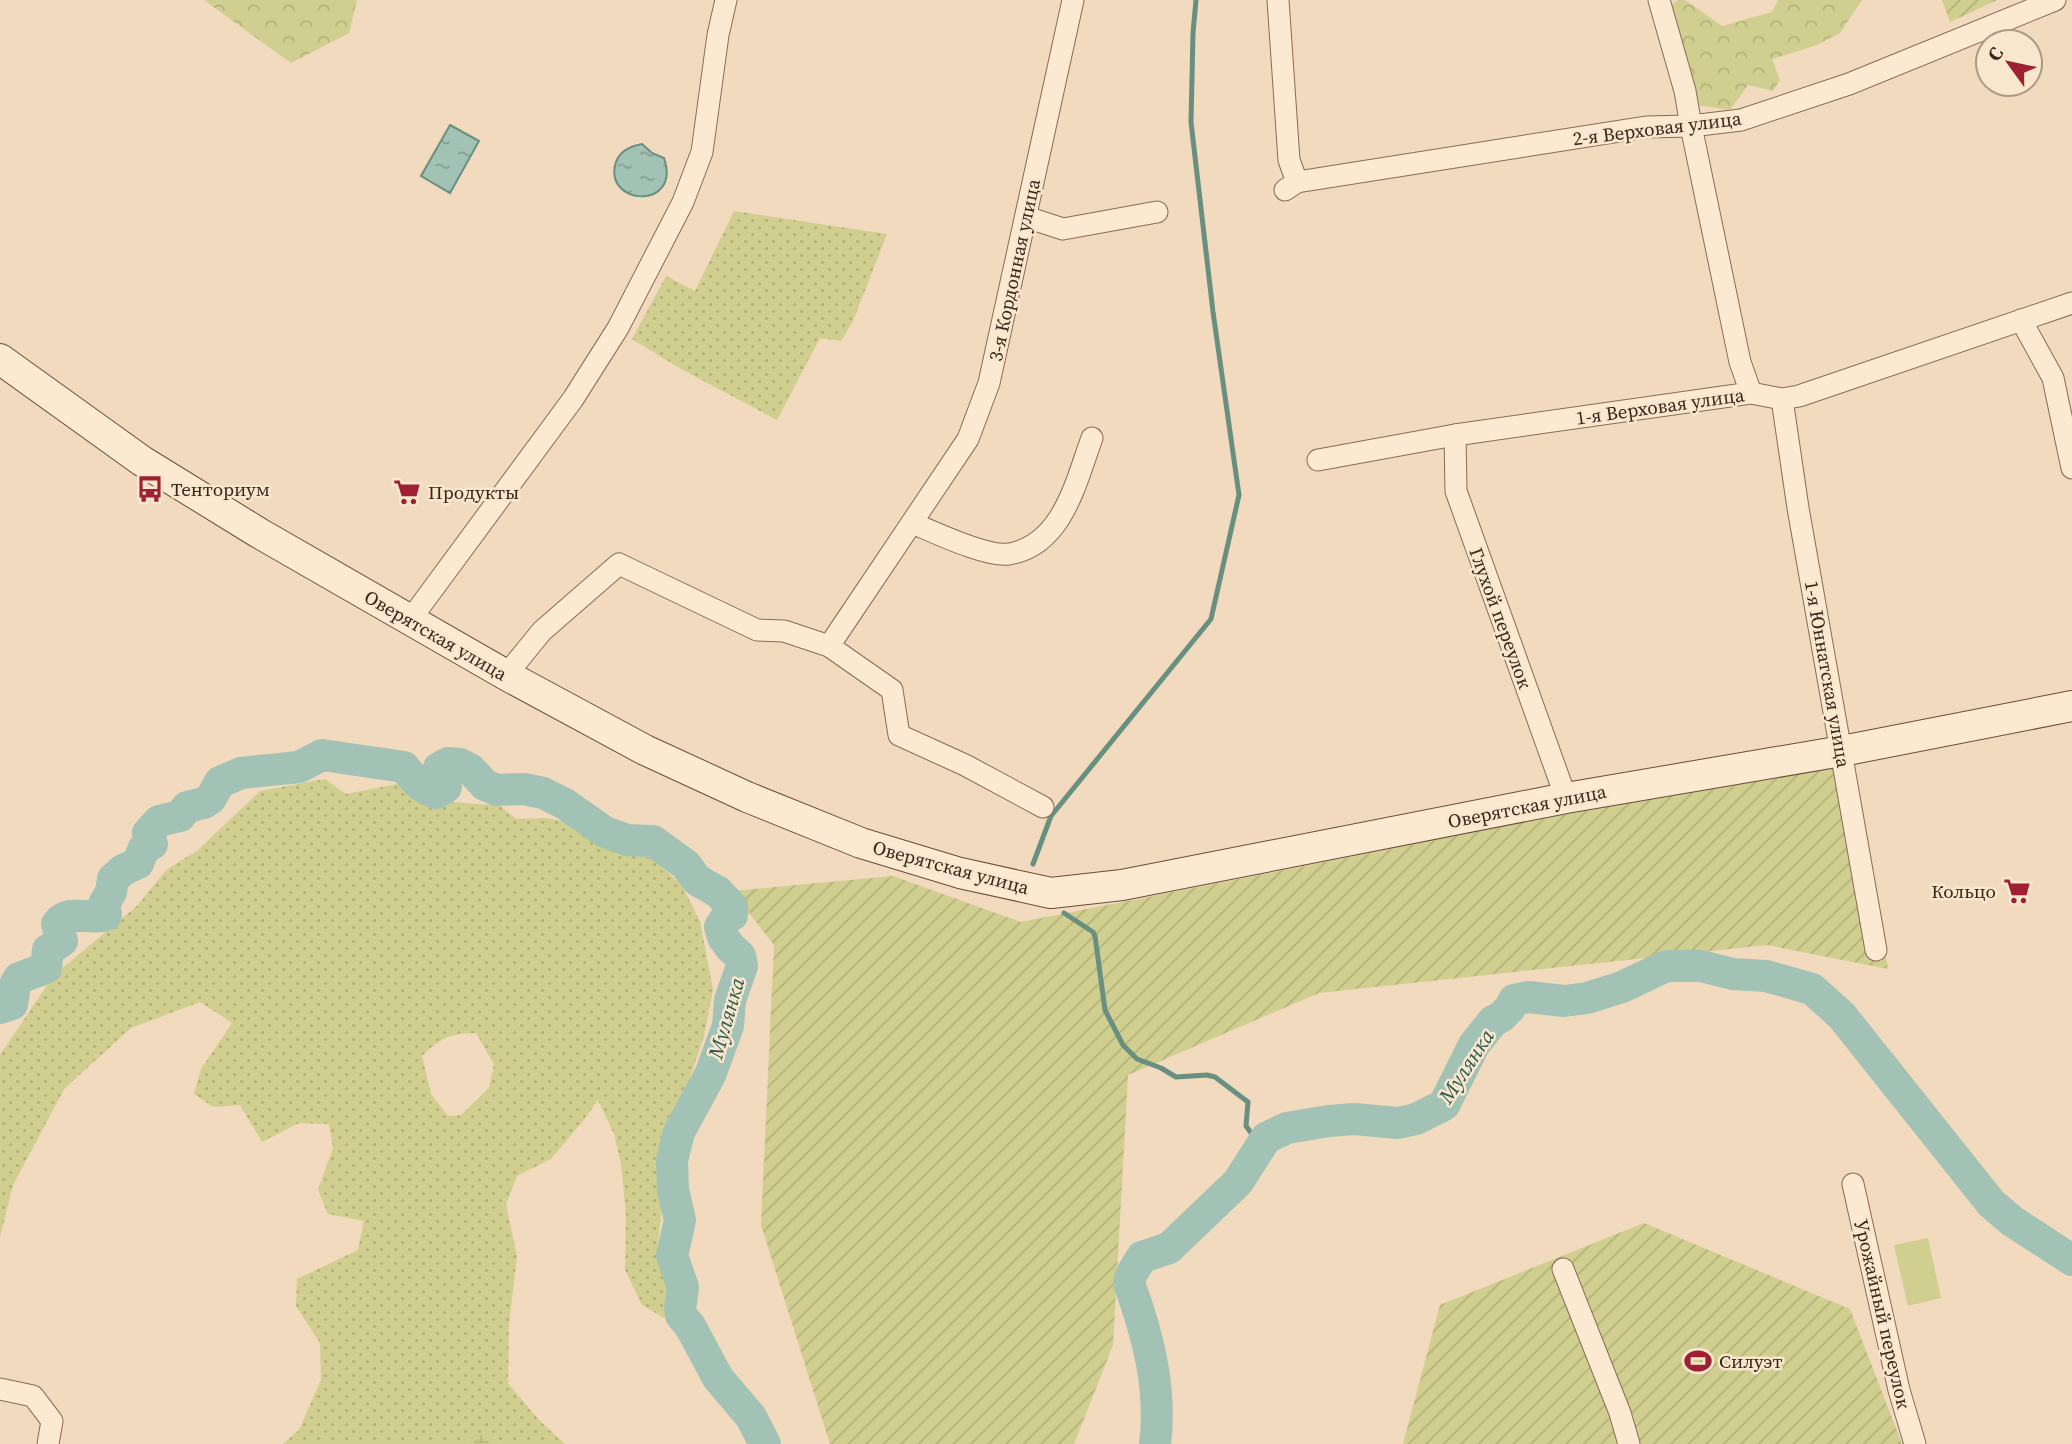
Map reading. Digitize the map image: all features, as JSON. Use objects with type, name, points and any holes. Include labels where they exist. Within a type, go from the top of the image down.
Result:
[{"type":"main road","name":"Оверятская улица","points":[[0,359],[162,474],[506,676],[645,750],[747,797],[861,843],[960,873],[1051,893],[1122,885],[1566,798],[2066,710]]},
{"type":"street","points":[[410,620],[573,399],[618,328],[683,202],[702,152],[718,35],[726,0]]},
{"type":"street","name":"3-я Кордонная улица","points":[[829,646],[968,439],[989,383],[1073,0]]},
{"type":"street","name":"2-я Верховая улица","points":[[1278,0],[1291,186],[1646,127],[1691,126],[1741,120],[1849,84],[2055,0]]},
{"type":"street","points":[[1659,0],[1685,91],[1740,362],[1751,393]]},
{"type":"street","points":[[1026,217],[1063,229],[1157,212]]},
{"type":"street","name":"1-я Верховая улица","points":[[1318,460],[1455,435],[1751,393],[1782,399],[1799,396],[2072,303]]},
{"type":"street","points":[[2021,320],[2053,377],[2072,468]]},
{"type":"street","name":"1-я Юннатская улица","points":[[1782,399],[1797,508],[1876,950]]},
{"type":"street","name":"Глухой переулок","points":[[1455,435],[1455,491],[1566,798]]},
{"type":"street","points":[[912,523],[980,549],[1008,554],[1038,543],[1068,505],[1092,438]]},
{"type":"street","points":[[506,676],[542,631],[619,564],[757,630],[784,631],[829,646],[892,690],[899,735],[965,765],[1043,807]]},
{"type":"street","name":"Урожайный переулок","points":[[1853,1184],[1899,1390],[1915,1444]]},
{"type":"street","points":[[1563,1269],[1620,1413],[1629,1444]]},
{"type":"street","points":[[0,1389],[33,1396],[52,1421],[48,1444]]},
{"type":"green space","points":[[204,0],[357,0],[349,33],[291,63]]},
{"type":"green space","points":[[1678,0],[1685,0],[1722,26],[1772,12],[1778,0],[1862,0],[1840,33],[1817,45],[1772,59],[1780,80],[1773,91],[1748,85],[1730,110],[1697,105],[1667,7]]},
{"type":"green space","points":[[1942,0],[1997,0],[1950,22]]},
{"type":"green space","points":[[734,211],[887,234],[853,321],[841,341],[820,338],[777,420],[681,369],[632,339],[666,276],[695,291]]},
{"type":"green space","points":[[1851,758],[1888,969],[1767,945],[1319,993],[1128,1075],[1113,1345],[1074,1444],[830,1444],[761,1225],[774,945],[732,891],[893,876],[1021,922]]},
{"type":"green space","points":[[325,779],[346,794],[397,784],[419,794],[446,800],[498,804],[516,819],[545,818],[572,823],[612,849],[651,858],[681,884],[700,921],[713,990],[704,1036],[679,1111],[667,1136],[663,1159],[665,1182],[658,1244],[677,1289],[673,1312],[664,1318],[642,1305],[625,1270],[626,1214],[621,1164],[614,1134],[598,1100],[551,1159],[517,1176],[506,1205],[517,1256],[509,1324],[508,1383],[539,1420],[565,1444],[503,1444],[495,1437],[467,1441],[468,1444],[283,1444],[299,1430],[321,1380],[320,1343],[296,1306],[297,1279],[358,1250],[364,1221],[328,1214],[318,1190],[333,1148],[329,1124],[299,1123],[262,1142],[240,1105],[213,1107],[194,1094],[201,1069],[232,1023],[200,1002],[131,1028],[64,1089],[13,1185],[0,1237],[0,1055],[54,975],[137,906],[166,870],[198,850],[260,791]],"holes":[[[476,1033],[494,1064],[489,1088],[461,1115],[448,1116],[431,1094],[422,1056],[446,1038]]]},
{"type":"green space","points":[[1644,1223],[1850,1309],[1902,1444],[1403,1444],[1440,1305]]},
{"type":"green space","points":[[1928,1238],[1941,1298],[1908,1306],[1894,1245]]},
{"type":"green space","points":[[475,1434],[495,1437],[503,1444],[468,1444],[467,1441]]},
{"type":"water","points":[[450,125],[479,141],[450,193],[421,176]]},
{"type":"water","points":[[642,144],[652,153],[664,158],[667,175],[662,187],[653,194],[642,196],[630,194],[620,187],[615,177],[616,162],[620,155]]},
{"type":"waterway","points":[[1033,864],[1051,816],[1211,619],[1239,495],[1213,312],[1191,122],[1196,0]]},
{"type":"waterway","name":"Мулянка","points":[[0,1008],[12,1004],[19,978],[46,968],[48,950],[62,941],[57,924],[62,919],[106,915],[104,904],[111,892],[113,879],[123,870],[138,863],[144,848],[152,844],[148,833],[159,821],[180,816],[187,807],[204,803],[211,798],[220,782],[241,773],[299,767],[322,755],[404,767],[418,783],[436,793],[446,787],[439,768],[448,763],[460,764],[470,769],[485,785],[497,790],[524,789],[543,793],[565,804],[605,832],[627,840],[653,841],[686,865],[697,880],[718,892],[732,907],[732,915],[726,918],[720,927],[723,937],[740,956],[742,966],[730,1000],[728,1026],[710,1075],[679,1132],[672,1160],[673,1190],[680,1220],[672,1256],[683,1287],[681,1315],[690,1326],[718,1378],[751,1417],[765,1444]]},
{"type":"waterway","points":[[1064,913],[1095,936],[1105,1010],[1123,1045],[1137,1059],[1176,1077],[1215,1077],[1248,1102],[1246,1126],[1260,1145]]},
{"type":"waterway","name":"Мулянка","points":[[1155,1444],[1155,1383],[1142,1322],[1129,1283],[1132,1273],[1142,1257],[1169,1248],[1238,1182],[1266,1138],[1287,1128],[1329,1121],[1354,1119],[1398,1123],[1416,1119],[1444,1105],[1474,1045],[1493,1021],[1510,1008],[1514,1000],[1529,997],[1564,1001],[1587,998],[1622,987],[1666,966],[1701,966],[1733,974],[1766,976],[1812,989],[1842,1016],[1991,1203],[2012,1221],[2072,1260]]},
{"type":"place","name":"Тенториум","points":[[150,489]]},
{"type":"place","name":"Пpoдукты","points":[[407,492]]},
{"type":"place","name":"Кольцо","points":[[2017,891]]},
{"type":"place","name":"Силуэт","points":[[1698,1361]]}]
